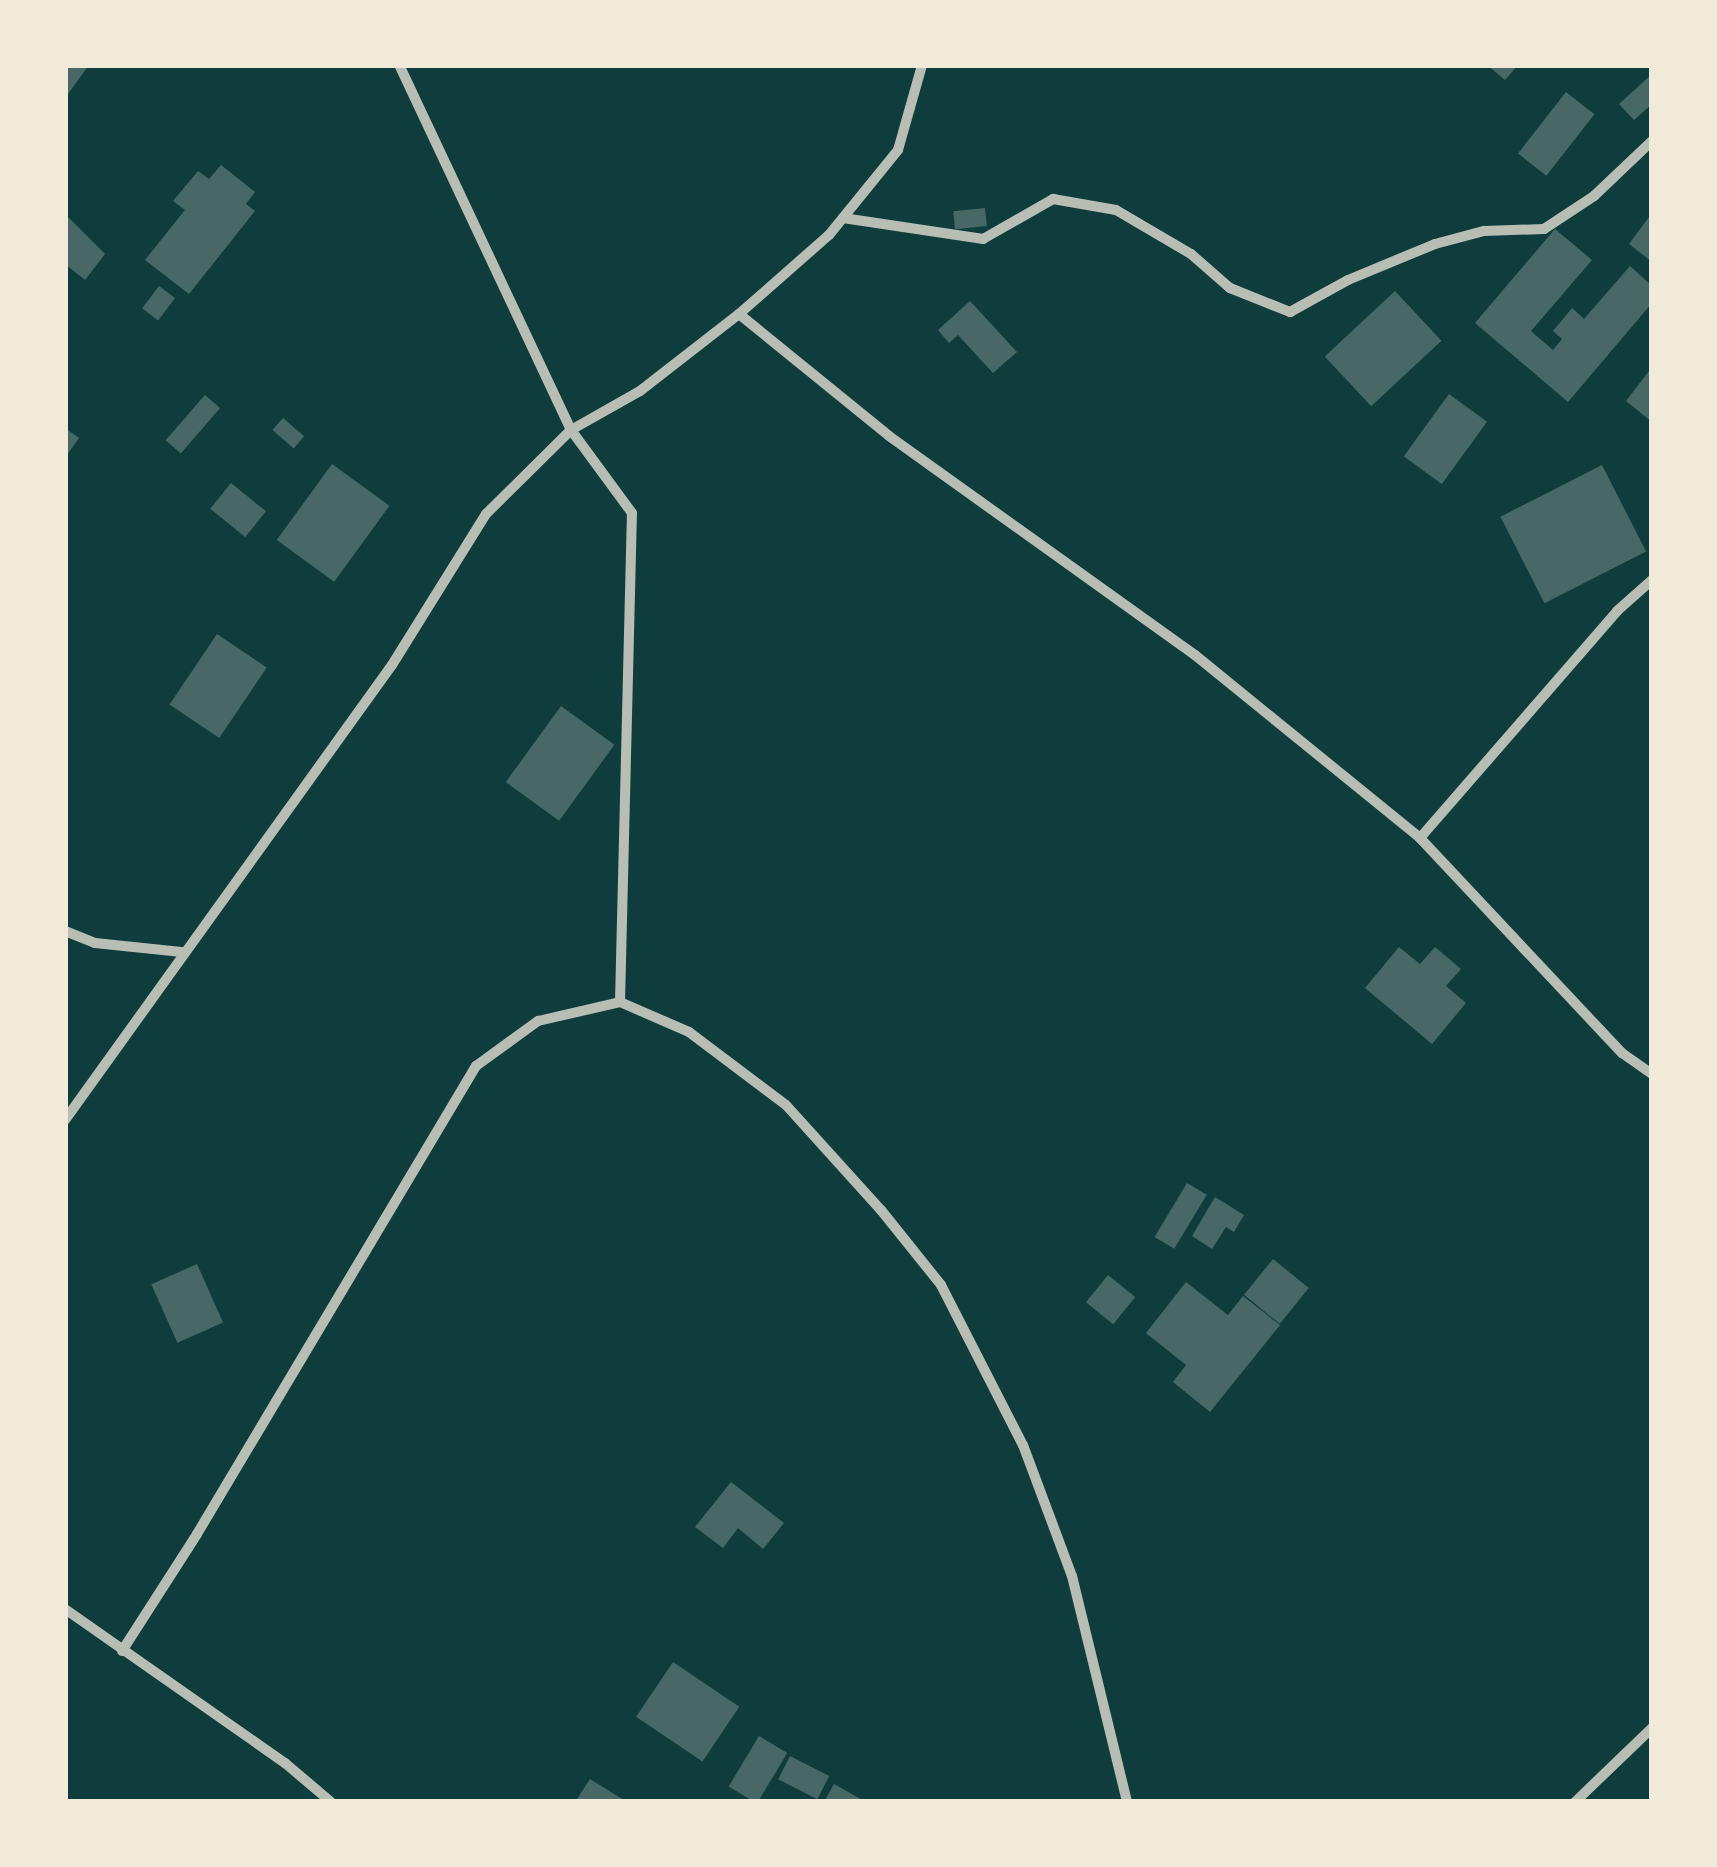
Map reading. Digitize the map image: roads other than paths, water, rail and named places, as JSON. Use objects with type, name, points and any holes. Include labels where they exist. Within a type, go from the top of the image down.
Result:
[{"type":"street","points":[[399,65],[571,430],[632,513],[620,1002]]},
{"type":"street","points":[[65,1120],[182,952],[392,666],[486,514],[571,430],[640,391],[738,314],[843,218],[898,150],[922,65]]},
{"type":"street","points":[[843,218],[984,240],[1053,198],[1116,210],[1190,254],[1230,288],[1290,312],[1348,280],[1435,244],[1484,231],[1544,229],[1594,196],[1652,141]]},
{"type":"street","points":[[738,314],[889,436],[1195,655],[1420,838],[1622,1054],[1652,1074]]},
{"type":"street","points":[[1420,838],[1617,611],[1652,580]]},
{"type":"street","points":[[65,931],[95,942],[182,952]]},
{"type":"street","points":[[122,1651],[197,1534],[476,1066],[538,1021],[620,1002],[689,1032],[786,1105],[881,1210],[941,1285],[1023,1445],[1072,1576],[1127,1802]]},
{"type":"street","points":[[65,1610],[285,1763],[332,1802]]},
{"type":"street","points":[[1575,1802],[1652,1728]]}]
